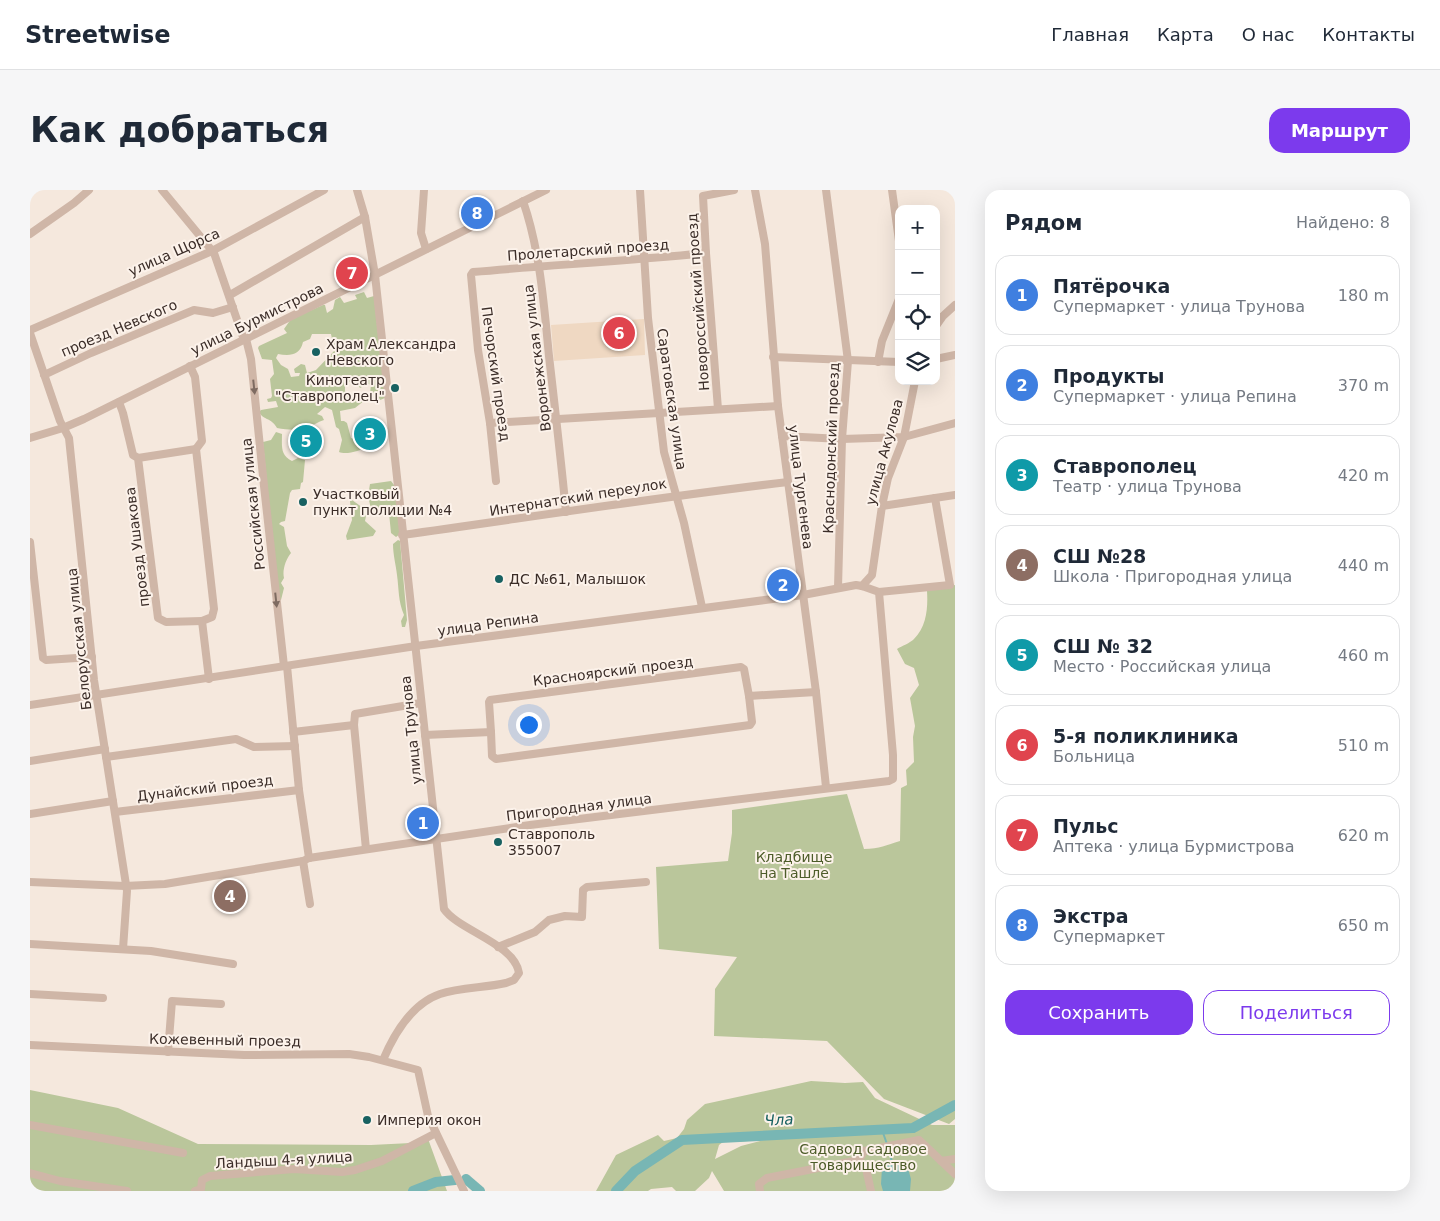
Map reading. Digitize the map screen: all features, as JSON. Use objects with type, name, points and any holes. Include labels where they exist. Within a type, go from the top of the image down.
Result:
[{"type":"street","points":[[30,234],[89,190]]},
{"type":"street","name":"Российская улица","points":[[162,190],[212,250],[230,295],[251,359],[295,746],[310,904]]},
{"type":"street","name":"улица Щорса","points":[[30,332],[212,250],[324,190]]},
{"type":"street","name":"улица Трунова","points":[[357,190],[365,217],[375,274],[444,909],[451,917],[498,947],[509,956],[518,969],[518,976],[514,980],[488,987],[440,994],[429,999],[413,1012],[399,1029],[383,1060]]},
{"type":"street","points":[[426,190],[421,233],[426,249]]},
{"type":"street","name":"улица Бурмистрова","points":[[30,438],[63,428],[119,402],[546,190]]},
{"type":"street","name":"Саратовская улица","points":[[640,190],[648,318],[658,413],[664,452],[684,523],[702,607]]},
{"type":"street","name":"Новороссийский проезд","points":[[718,409],[706,253],[704,196],[734,190]]},
{"type":"street","name":"улица Тургенева","points":[[755,190],[765,244],[778,406],[816,692],[826,787]]},
{"type":"street","name":"Краснодонский проезд","points":[[826,190],[848,361],[842,439],[838,588]]},
{"type":"street","points":[[892,190],[895,212]]},
{"type":"street","name":"Воронежская улица","points":[[523,201],[530,222],[538,266],[566,512]]},
{"type":"street","points":[[230,295],[365,217]]},
{"type":"street","name":"Пролетарский проезд","points":[[473,272],[644,260],[706,253]]},
{"type":"street","name":"Печорский проезд","points":[[473,272],[470,274],[478,350],[490,423],[496,481]]},
{"type":"street","points":[[940,320],[955,305]]},
{"type":"street","name":"проезд Невского","points":[[44,374],[194,310],[213,313],[233,307]]},
{"type":"street","points":[[878,362],[882,341],[895,309]]},
{"type":"street","name":"Белорусская улица","points":[[30,332],[63,428],[69,438],[96,695],[126,886],[123,949]]},
{"type":"street","points":[[940,358],[955,356]]},
{"type":"street","points":[[773,357],[895,362]]},
{"type":"street","points":[[190,366],[196,377],[202,440],[196,449],[214,609],[212,618],[202,620],[209,679]]},
{"type":"street","name":"улица Акулова","points":[[862,586],[872,575],[888,478],[904,438],[914,385]]},
{"type":"street","name":"проезд Ушакова","points":[[119,402],[124,413],[134,455],[138,458],[158,618],[166,622],[202,620]]},
{"type":"street","points":[[490,423],[778,406]]},
{"type":"street","points":[[782,436],[842,439],[904,438],[955,423]]},
{"type":"street","points":[[138,458],[196,449]]},
{"type":"street","name":"Интернатский переулок","points":[[402,535],[675,495],[788,482]]},
{"type":"street","points":[[882,506],[955,495]]},
{"type":"street","name":"улица Репина","points":[[30,705],[416,646],[803,595],[856,585],[879,592],[950,585],[935,498]]},
{"type":"street","points":[[30,542],[44,658],[46,660],[92,656]]},
{"type":"street","name":"Пригородная улица","points":[[30,882],[126,886],[165,884],[366,849],[530,825],[813,791],[826,787],[889,781],[893,779],[894,755],[879,592]]},
{"type":"street","name":"Красноярский проезд","points":[[741,667],[744,669],[752,722],[750,725],[496,759],[492,756],[491,732],[490,700],[741,667]]},
{"type":"street","points":[[749,696],[816,692]]},
{"type":"street","points":[[366,849],[354,717],[357,713],[421,703]]},
{"type":"street","points":[[293,732],[354,724]]},
{"type":"street","points":[[425,735],[491,732]]},
{"type":"street","points":[[30,761],[236,739],[254,747],[295,746]]},
{"type":"street","name":"Дунайский проезд","points":[[115,812],[299,790]]},
{"type":"street","points":[[30,814],[114,801]]},
{"type":"street","points":[[498,947],[535,932],[549,920],[565,916],[582,917],[583,890],[587,887],[646,882]]},
{"type":"street","points":[[30,944],[151,951],[233,964]]},
{"type":"street","points":[[30,994],[103,998]]},
{"type":"street","points":[[168,1052],[172,1001],[221,1004]]},
{"type":"street","name":"Кожевенный проезд","points":[[30,1046],[244,1055],[349,1054],[383,1060],[418,1070],[426,1108],[436,1133]]},
{"type":"street","points":[[30,1126],[182,1153]]},
{"type":"street","points":[[436,1133],[464,1191]]},
{"type":"street","name":"Ландыш 4-я улица","points":[[195,1191],[199,1191],[202,1180],[210,1176],[300,1169],[342,1172],[355,1170],[382,1161],[436,1133]]},
{"type":"street","points":[[760,1191],[759,1184],[767,1178],[859,1160],[864,1151],[919,1140],[955,1174]]},
{"type":"street","points":[[941,1161],[955,1158]]},
{"type":"street","points":[[867,1172],[871,1191]]},
{"type":"street","points":[[30,1173],[60,1181],[126,1191]]},
{"type":"green space","points":[[364,292],[367,298],[374,296],[385,398],[375,402],[372,401],[370,394],[371,385],[368,384],[360,388],[357,382],[349,382],[345,385],[345,391],[348,395],[359,391],[361,397],[365,400],[355,408],[340,411],[341,421],[347,423],[351,438],[364,441],[367,446],[353,452],[342,453],[339,452],[342,440],[339,429],[336,427],[332,410],[325,407],[317,414],[322,416],[324,420],[297,430],[277,428],[272,422],[261,415],[259,412],[261,410],[278,407],[276,401],[268,402],[267,399],[272,396],[270,379],[274,374],[272,360],[262,359],[258,348],[287,333],[284,329],[291,319],[323,305],[325,305],[327,313],[333,309],[335,300],[340,297],[344,303],[357,299],[355,295]],"holes":[[[312,334],[331,334],[333,344],[337,348],[316,370],[307,373],[305,365],[301,364],[294,369],[295,373],[300,373],[299,376],[291,377],[288,369],[281,365],[276,358],[278,354],[294,354],[302,347],[303,342],[310,339]]]},
{"type":"green space","points":[[276,432],[282,434],[282,450],[288,459],[292,461],[298,458],[305,460],[303,482],[300,489],[292,490],[290,493],[285,521],[279,524],[284,527],[287,546],[291,553],[284,568],[284,578],[281,583],[284,588],[281,600],[278,599],[263,442],[271,440]]},
{"type":"green space","points":[[391,481],[394,485],[400,534],[396,537],[391,533],[389,513],[386,513],[383,507],[378,508],[378,513],[366,516],[365,521],[376,531],[373,536],[347,540],[346,536],[352,520],[350,501],[352,500],[366,510],[371,509],[368,496],[370,484]]},
{"type":"green space","points":[[398,540],[400,541],[407,620],[405,627],[402,627],[401,621],[404,615],[400,600],[393,548],[393,544]]},
{"type":"green space","name":"Кладбище на Ташле","points":[[955,585],[955,1119],[949,1124],[884,1099],[827,1041],[714,1036],[715,989],[737,957],[659,949],[656,867],[728,861],[732,833],[732,810],[847,794],[864,849],[879,848],[900,841],[901,788],[907,785],[906,770],[914,762],[913,737],[915,726],[910,698],[919,685],[914,668],[905,664],[897,649],[912,640],[922,628],[927,610],[927,591]]},
{"type":"green space","name":"Садовод садовое товарищество","points":[[811,1081],[863,1082],[875,1098],[932,1125],[955,1125],[955,1191],[724,1191],[712,1171],[709,1178],[695,1191],[676,1191],[672,1187],[648,1191],[596,1191],[616,1155],[658,1135],[664,1141],[677,1138],[684,1129],[687,1120],[705,1104]],"holes":[[[727,1139],[733,1142],[764,1140],[741,1146],[715,1159],[719,1145]]]},
{"type":"green space","points":[[30,1090],[118,1108],[198,1144],[371,1145],[411,1143],[427,1136],[447,1191],[30,1191]]},
{"type":"shaded area","points":[[644,319],[645,355],[554,361],[551,325]]},
{"type":"water","points":[[902,1163],[907,1165],[911,1179],[910,1191],[883,1191],[881,1184],[882,1168]]},
{"type":"waterway","name":"Чла","points":[[616,1191],[635,1171],[682,1140],[913,1128],[955,1105]]},
{"type":"waterway","points":[[882,1130],[887,1144]]},
{"type":"waterway","points":[[888,1148],[893,1165]]},
{"type":"waterway","name":"Чла","points":[[466,1179],[480,1191]]},
{"type":"waterway","name":"Чла","points":[[413,1191],[436,1182],[455,1180]]},
{"type":"place","name":"Экстра","points":[[477,213]]},
{"type":"place","name":"Пульс","points":[[352,273]]},
{"type":"place","name":"5-я поликлиника","points":[[619,333]]},
{"type":"place","name":"Храм Александра Невского","points":[[316,352]]},
{"type":"place","name":"Кинотеатр \"Ставрополец\"","points":[[395,388]]},
{"type":"place","name":"Ставрополец","points":[[370,434]]},
{"type":"place","name":"СШ № 32","points":[[306,441]]},
{"type":"place","name":"Участковый пункт полиции №4","points":[[303,502]]},
{"type":"place","name":"ДС №61, Малышок","points":[[499,579]]},
{"type":"place","name":"Продукты","points":[[783,585]]},
{"type":"place","name":"Пятёрочка","points":[[423,823]]},
{"type":"place","name":"Ставрополь 355007","points":[[498,842]]},
{"type":"place","name":"СШ №28","points":[[230,896]]},
{"type":"place","name":"Империя окон","points":[[367,1120]]}]
